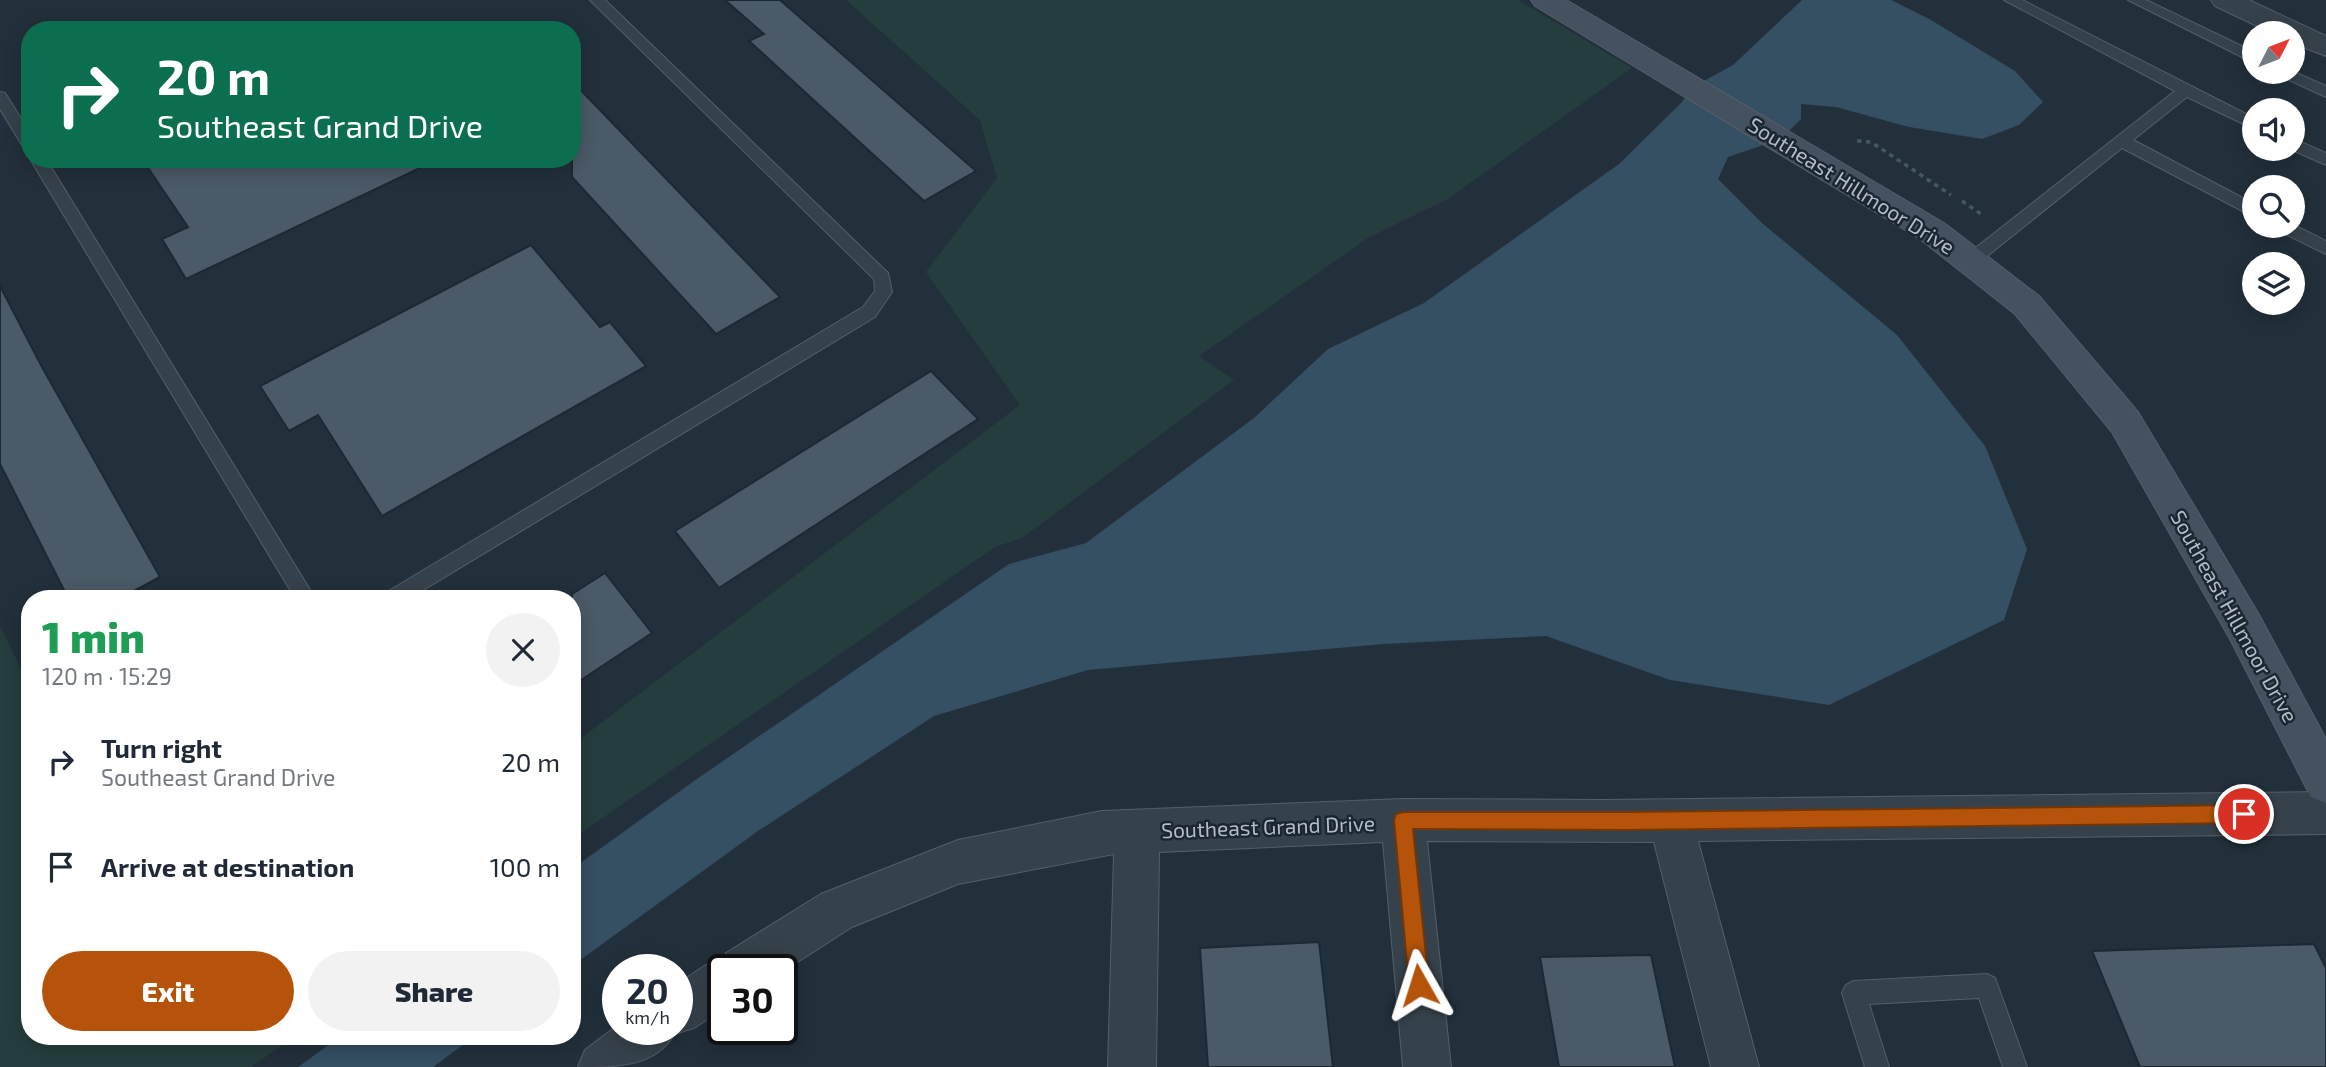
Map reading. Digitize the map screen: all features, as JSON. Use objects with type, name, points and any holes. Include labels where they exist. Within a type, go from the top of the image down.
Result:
[{"type":"street","name":"Southeast Hillmoor Drive","points":[[1545,0],[1932,231],[2027,305],[2126,422],[2244,626],[2326,782]]},
{"type":"street","points":[[2225,0],[2326,47]]},
{"type":"street","name":"Southeast Grand Drive","points":[[768,954],[837,911],[958,862],[1102,832],[1403,820],[1671,821],[2326,813]]},
{"type":"street","points":[[1403,820],[1427,1067]]},
{"type":"street","points":[[1671,821],[1735,1067]]},
{"type":"street","points":[[1132,1067],[1137,831]]},
{"type":"street","points":[[603,1067],[631,1045]]},
{"type":"lane","points":[[407,590],[869,312],[884,292],[882,277],[597,0]]},
{"type":"lane","points":[[2011,0],[2242,118]]},
{"type":"lane","points":[[2135,0],[2242,52]]},
{"type":"lane","points":[[2305,82],[2326,92]]},
{"type":"lane","points":[[1970,261],[2186,90]]},
{"type":"lane","points":[[0,97],[21,131]]},
{"type":"lane","points":[[2121,141],[2242,205]]},
{"type":"lane","points":[[2305,150],[2326,160]]},
{"type":"lane","points":[[43,168],[300,590]]},
{"type":"lane","points":[[2305,237],[2326,248]]},
{"type":"lane","points":[[1877,1067],[1854,993],[1987,986],[2015,1067]]},
{"type":"green space","points":[[846,0],[1518,0],[1632,68],[1446,200],[1368,238],[1199,356],[1234,380],[1022,538],[995,547],[581,833],[581,738],[1020,405],[926,272],[997,178],[980,120]]},
{"type":"green space","points":[[0,626],[21,669],[21,1045],[282,1045],[251,1067],[0,1067]]},
{"type":"water","points":[[1802,0],[1891,0],[1931,20],[2015,71],[2043,102],[2019,125],[1982,139],[1909,127],[1836,107],[1801,104],[1801,119],[1781,139],[1728,157],[1718,179],[1762,223],[1897,335],[1985,446],[2027,549],[2004,620],[1829,705],[1670,680],[1546,636],[1384,644],[1088,670],[934,716],[758,831],[581,959],[581,863],[694,781],[1009,564],[1086,543],[1254,418],[1328,349],[1424,303],[1619,164],[1681,103],[1693,87],[1733,65]]},
{"type":"water","points":[[329,1045],[463,1045],[433,1067],[298,1067]]},
{"type":"building","points":[[725,0],[780,0],[976,171],[924,201],[749,41],[764,34]]},
{"type":"building","points":[[581,90],[780,297],[716,334],[572,177],[572,168],[581,168]]},
{"type":"building","points":[[148,168],[420,168],[186,279],[162,239],[188,227]]},
{"type":"building","points":[[531,245],[600,327],[610,322],[646,366],[382,516],[318,415],[289,431],[260,386]]},
{"type":"building","points":[[0,286],[42,367],[160,577],[136,590],[64,590],[0,464]]},
{"type":"building","points":[[931,371],[978,419],[719,588],[675,531]]},
{"type":"building","points":[[605,573],[652,633],[581,680],[581,590],[578,590]]},
{"type":"building","points":[[1319,942],[1333,1067],[1208,1067],[1200,948]]},
{"type":"building","points":[[2314,944],[2326,968],[2326,1067],[2140,1067],[2092,951]]},
{"type":"building","points":[[1651,955],[1675,1067],[1559,1067],[1540,957]]},
{"type":"route","points":[[1419,985],[1403,820],[1626,821],[2244,814]]}]
